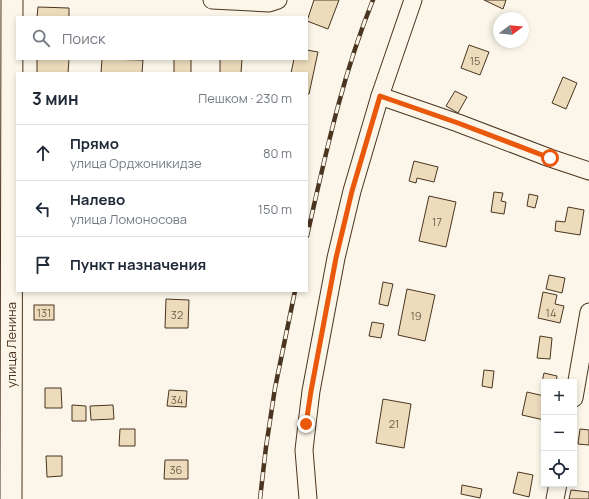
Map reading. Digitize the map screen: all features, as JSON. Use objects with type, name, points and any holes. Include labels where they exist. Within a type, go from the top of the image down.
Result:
[{"type":"main road","name":"улица Ленина","points":[[11,499],[12,0]]},
{"type":"street","points":[[212,0],[269,3],[278,0]]},
{"type":"street","points":[[308,499],[304,450],[311,391],[338,250],[352,191],[380,96],[413,0]]},
{"type":"street","points":[[380,96],[589,171]]},
{"type":"street","points":[[577,381],[589,312]]},
{"type":"street","points":[[555,499],[557,487]]},
{"type":"building","points":[[314,0],[339,0],[328,29],[308,21]]},
{"type":"building","points":[[484,0],[506,0],[503,9]]},
{"type":"building","points":[[38,7],[69,8],[69,16],[37,16]]},
{"type":"building","points":[[469,45],[489,52],[480,75],[461,68]]},
{"type":"building","points":[[308,50],[318,52],[309,94],[308,72],[291,72],[294,60],[308,60]]},
{"type":"building","points":[[37,60],[69,60],[68,72],[37,72]]},
{"type":"building","points":[[102,60],[143,60],[142,72],[101,72]]},
{"type":"building","points":[[174,60],[191,60],[191,72],[174,72]]},
{"type":"building","points":[[220,60],[242,60],[241,72],[220,72]]},
{"type":"building","points":[[563,77],[577,83],[566,109],[552,103]]},
{"type":"building","points":[[455,91],[467,97],[458,113],[446,106]]},
{"type":"building","points":[[414,161],[438,167],[434,182],[417,178],[416,183],[409,181]]},
{"type":"building","points":[[494,192],[503,193],[501,201],[506,202],[504,214],[491,212]]},
{"type":"building","points":[[529,194],[538,196],[535,208],[527,206]]},
{"type":"building","points":[[429,196],[456,202],[446,247],[419,241]]},
{"type":"building","points":[[568,207],[584,210],[580,235],[555,231],[556,221],[565,222]]},
{"type":"building","points":[[549,275],[565,278],[562,293],[546,289]]},
{"type":"building","points":[[383,282],[393,284],[388,306],[379,304]]},
{"type":"building","points":[[407,289],[435,295],[425,341],[398,335]]},
{"type":"building","points":[[543,292],[557,295],[555,304],[564,306],[560,323],[538,318]]},
{"type":"building","points":[[166,299],[189,300],[188,328],[165,328]]},
{"type":"building","points":[[34,305],[54,305],[54,320],[34,320]]},
{"type":"building","points":[[372,322],[384,324],[381,338],[369,336]]},
{"type":"building","points":[[540,336],[552,338],[550,359],[537,358]]},
{"type":"building","points":[[484,370],[494,371],[492,388],[482,386]]},
{"type":"building","points":[[544,373],[557,376],[556,379],[543,379]]},
{"type":"building","points":[[45,388],[61,388],[62,408],[45,408]]},
{"type":"building","points":[[169,390],[187,391],[186,407],[167,406]]},
{"type":"building","points":[[527,392],[541,395],[541,419],[522,415]]},
{"type":"building","points":[[383,399],[411,404],[404,448],[376,443]]},
{"type":"building","points":[[72,405],[86,406],[86,421],[72,421]]},
{"type":"building","points":[[113,405],[114,419],[91,420],[90,406]]},
{"type":"building","points":[[120,429],[135,429],[135,446],[119,446]]},
{"type":"building","points":[[580,429],[589,430],[589,445],[578,444]]},
{"type":"building","points":[[46,456],[62,456],[62,476],[47,477]]},
{"type":"building","points":[[165,460],[188,460],[188,479],[164,479]]},
{"type":"building","points":[[518,472],[533,475],[529,497],[513,493]]},
{"type":"building","points":[[462,485],[482,489],[480,498],[461,494]]},
{"type":"building","points":[[571,490],[589,492],[589,499],[569,499]]},
{"type":"railway","points":[[308,232],[343,87],[373,0]]},
{"type":"railway","points":[[260,499],[275,388],[295,292]]},
{"type":"route","points":[[306,424],[336,258],[352,191],[380,96],[458,123],[550,158]]}]
